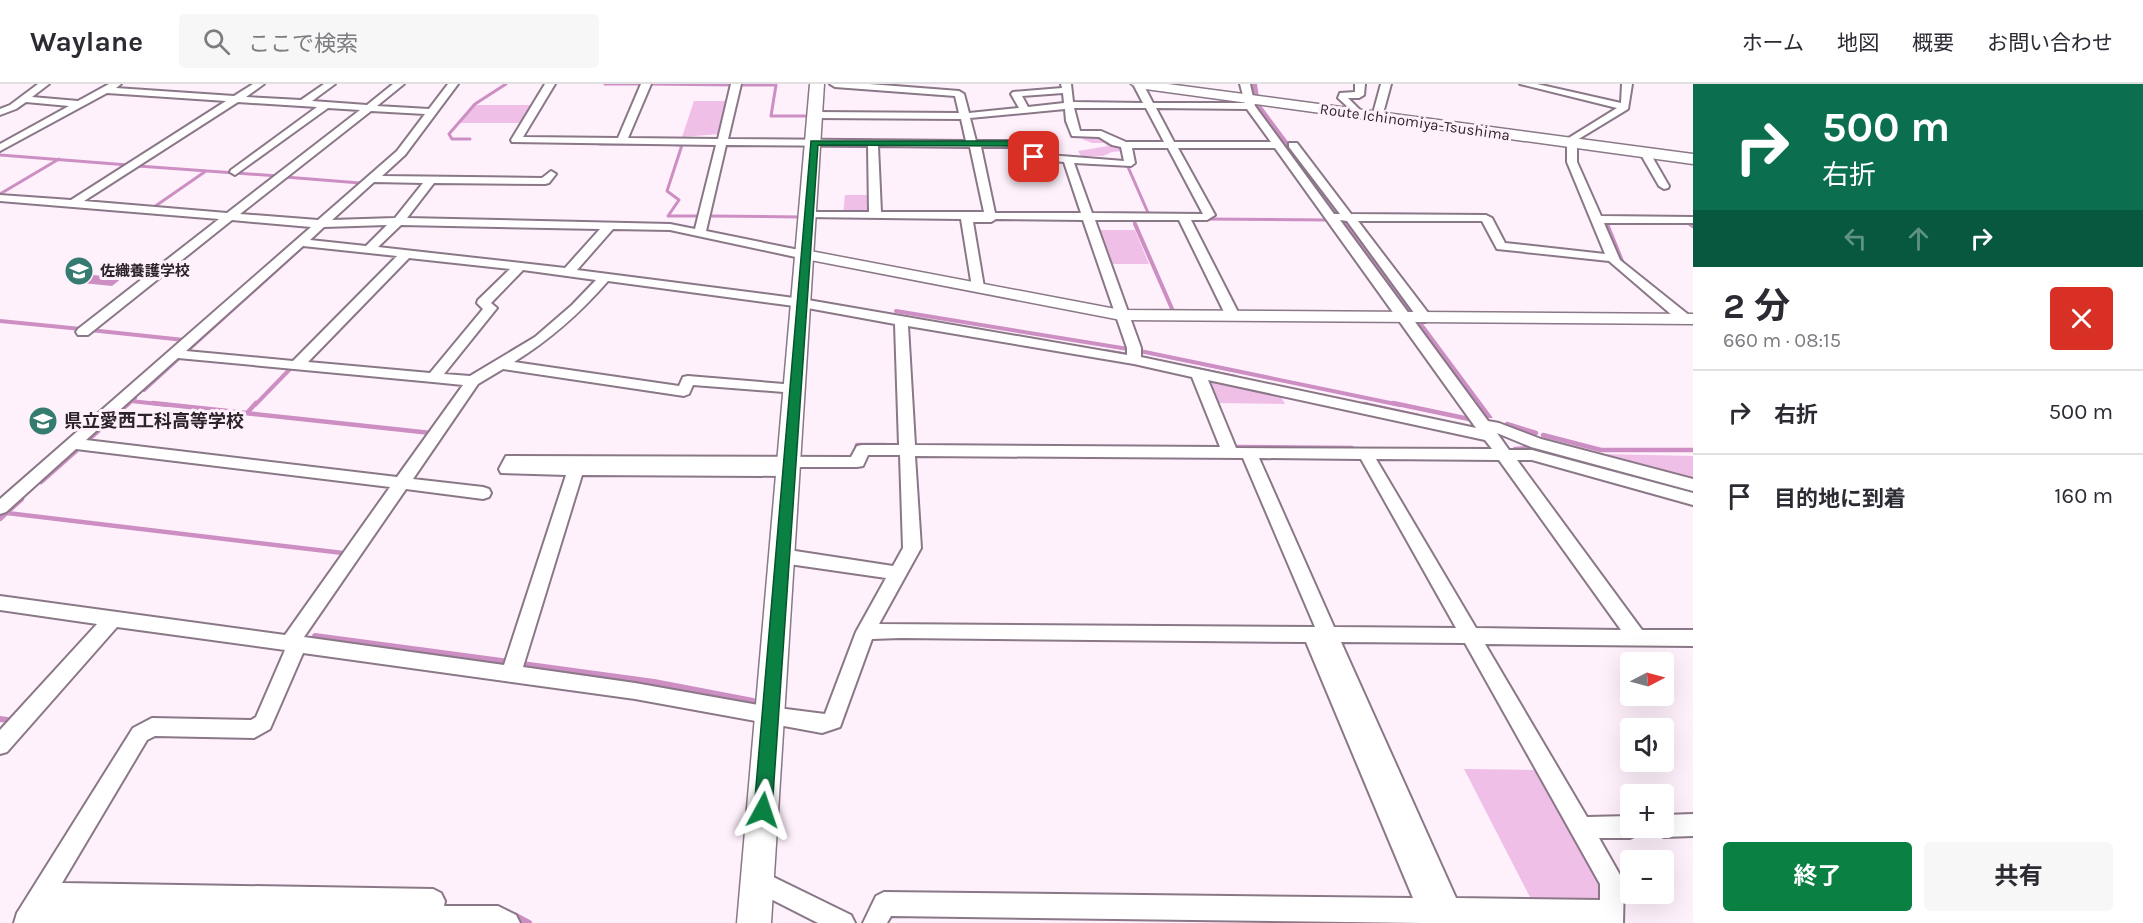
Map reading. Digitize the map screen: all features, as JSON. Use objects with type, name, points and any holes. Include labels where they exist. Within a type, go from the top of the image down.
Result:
[{"type":"main road","points":[[754,923],[818,84]]},
{"type":"main road","name":"Route Ichinomiya-Tsushima","points":[[1138,84],[1693,159]]},
{"type":"street","points":[[0,112],[13,107],[44,84]]},
{"type":"street","points":[[0,148],[117,84]]},
{"type":"street","points":[[73,204],[259,84]]},
{"type":"street","points":[[303,103],[330,84]]},
{"type":"street","points":[[83,332],[399,84]]},
{"type":"street","points":[[0,508],[401,153],[453,84]]},
{"type":"street","points":[[550,84],[516,140],[1011,144],[1034,157],[1126,164],[1130,163],[1126,145]]},
{"type":"street","points":[[621,142],[646,84]]},
{"type":"street","points":[[700,233],[736,84]]},
{"type":"street","points":[[835,84],[963,95],[964,116],[990,217]]},
{"type":"street","points":[[808,215],[990,217],[1209,215],[1138,84]]},
{"type":"street","points":[[1245,84],[1279,145],[1352,221],[1493,440],[1637,637]]},
{"type":"street","points":[[1360,84],[1359,94],[1343,95],[1343,98],[1360,115]]},
{"type":"street","points":[[1377,117],[1386,84]]},
{"type":"street","points":[[1525,84],[1625,107]]},
{"type":"street","points":[[1625,107],[1627,84]]},
{"type":"street","points":[[1024,109],[1016,94],[1066,87],[1071,121],[1076,134],[1101,134],[1126,145],[1279,145]]},
{"type":"street","points":[[106,90],[431,112]]},
{"type":"street","points":[[23,99],[80,104]]},
{"type":"street","points":[[816,115],[964,116],[1070,105],[1254,101]]},
{"type":"street","points":[[1254,101],[1347,218],[1414,318]]},
{"type":"street","points":[[236,172],[326,105]]},
{"type":"street","points":[[1625,107],[1572,139],[1572,162],[1614,260],[1689,319]]},
{"type":"street","points":[[873,143],[875,215]]},
{"type":"street","points":[[1645,153],[1664,186]]},
{"type":"street","points":[[1068,160],[1134,348],[1134,360]]},
{"type":"street","points":[[372,179],[545,181],[551,174]]},
{"type":"street","points":[[368,250],[398,220],[432,179]]},
{"type":"street","points":[[0,198],[320,224],[398,220],[670,227],[1121,315],[1689,319]]},
{"type":"street","points":[[1183,216],[1233,316]]},
{"type":"street","points":[[978,287],[967,219],[990,219],[990,217]]},
{"type":"street","points":[[1347,218],[1482,222],[1496,249],[1614,260]]},
{"type":"street","points":[[1595,219],[1693,220]]},
{"type":"street","points":[[568,272],[610,225]]},
{"type":"street","points":[[300,242],[520,266],[802,303],[1134,360],[1493,440],[1532,455],[1693,499]]},
{"type":"street","points":[[297,365],[406,254]]},
{"type":"street","points":[[433,378],[489,308],[483,303],[520,266]]},
{"type":"street","points":[[27,919],[140,734],[152,727],[254,729],[263,723],[293,645],[473,381],[540,340],[576,308],[605,277]]},
{"type":"street","points":[[0,603],[635,691],[822,724],[833,721],[865,632],[912,548],[901,320]]},
{"type":"street","points":[[174,354],[473,381]]},
{"type":"street","points":[[501,364],[684,391],[688,380],[796,389]]},
{"type":"street","points":[[1198,373],[1320,634],[1442,917]]},
{"type":"street","points":[[1493,440],[1494,426],[1536,443],[1693,485]]},
{"type":"street","points":[[1235,450],[1493,440]]},
{"type":"street","points":[[789,466],[512,460],[507,469],[789,466],[857,462],[862,450],[907,446],[1365,453],[1493,440]]},
{"type":"street","points":[[73,444],[483,493]]},
{"type":"street","points":[[875,923],[884,904],[1442,917],[1611,918],[1612,882],[1468,636],[1365,453]]},
{"type":"street","points":[[511,674],[576,469]]},
{"type":"street","points":[[782,556],[898,573]]},
{"type":"street","points":[[0,745],[113,619]]},
{"type":"street","points":[[865,632],[901,630],[1693,638]]},
{"type":"street","points":[[1674,826],[1693,825]]},
{"type":"street","points":[[1581,828],[1620,827]]},
{"type":"street","points":[[757,880],[843,923]]},
{"type":"street","points":[[42,894],[433,901],[429,918]]},
{"type":"street","points":[[27,919],[498,918],[508,923]]},
{"type":"shaded area","points":[[1250,84],[1257,84],[1260,104],[1493,418],[1486,418],[1255,105]]},
{"type":"shaded area","points":[[694,101],[729,101],[720,134],[682,137]]},
{"type":"shaded area","points":[[475,105],[534,105],[523,123],[460,123]]},
{"type":"shaded area","points":[[1084,135],[1098,135],[1121,146],[1123,151],[1103,156],[1081,156],[1078,151],[1108,146],[1104,143],[1092,143],[1082,139]]},
{"type":"shaded area","points":[[845,195],[873,195],[873,213],[843,214]]},
{"type":"shaded area","points":[[1096,230],[1135,230],[1149,264],[1109,264]]},
{"type":"shaded area","points":[[83,274],[122,278],[112,286],[72,282]]},
{"type":"shaded area","points":[[1203,376],[1279,393],[1285,404],[1213,403]]},
{"type":"shaded area","points":[[1604,454],[1693,456],[1693,483],[1603,457]]},
{"type":"shaded area","points":[[1464,769],[1541,770],[1605,882],[1605,904],[1533,903]]},
{"type":"waterway","points":[[470,139],[452,139],[449,134],[475,104],[506,84]]},
{"type":"waterway","points":[[605,84],[643,84]]},
{"type":"waterway","points":[[648,84],[733,85]]},
{"type":"waterway","points":[[739,85],[776,85],[771,116],[810,116]]},
{"type":"waterway","points":[[600,144],[634,144]]},
{"type":"waterway","points":[[638,144],[658,144]]},
{"type":"waterway","points":[[662,144],[682,145],[667,191],[679,200],[668,216],[700,216]]},
{"type":"waterway","points":[[0,155],[58,160]]},
{"type":"waterway","points":[[0,194],[58,160]]},
{"type":"waterway","points":[[58,160],[128,165]]},
{"type":"waterway","points":[[138,166],[278,176]]},
{"type":"waterway","points":[[1128,167],[1149,215]]},
{"type":"waterway","points":[[154,207],[206,171]]},
{"type":"waterway","points":[[285,177],[360,183]]},
{"type":"waterway","points":[[709,216],[801,217]]},
{"type":"waterway","points":[[1203,219],[1327,220]]},
{"type":"waterway","points":[[1134,221],[1136,226]]},
{"type":"waterway","points":[[1606,222],[1607,226]]},
{"type":"waterway","points":[[1135,224],[1173,311]]},
{"type":"waterway","points":[[1607,224],[1622,261],[1619,261]]},
{"type":"waterway","points":[[1692,226],[1690,224],[1693,226]]},
{"type":"waterway","points":[[188,350],[303,246]]},
{"type":"waterway","points":[[896,311],[1128,349]]},
{"type":"waterway","points":[[0,321],[81,329]]},
{"type":"waterway","points":[[90,330],[184,340]]},
{"type":"waterway","points":[[1105,351],[1129,355]]},
{"type":"waterway","points":[[1140,351],[1400,405]]},
{"type":"waterway","points":[[144,390],[179,358]]},
{"type":"waterway","points":[[1153,360],[1236,377]]},
{"type":"waterway","points":[[255,405],[291,368]]},
{"type":"waterway","points":[[132,401],[135,398]]},
{"type":"waterway","points":[[127,405],[132,401]]},
{"type":"waterway","points":[[132,401],[167,405]]},
{"type":"waterway","points":[[86,442],[129,403]]},
{"type":"waterway","points":[[153,403],[431,433]]},
{"type":"waterway","points":[[247,413],[256,403]]},
{"type":"waterway","points":[[1393,403],[1469,419]]},
{"type":"waterway","points":[[1368,405],[1364,404],[1418,416]]},
{"type":"waterway","points":[[1507,424],[1536,433]]},
{"type":"waterway","points":[[1543,435],[1601,450],[1693,450]]},
{"type":"waterway","points":[[856,449],[857,445],[886,445]]},
{"type":"waterway","points":[[1238,447],[1352,448]]},
{"type":"waterway","points":[[1515,449],[1532,448],[1670,487]]},
{"type":"waterway","points":[[41,482],[76,451]]},
{"type":"waterway","points":[[0,519],[22,499]]},
{"type":"waterway","points":[[7,513],[343,553]]},
{"type":"waterway","points":[[315,636],[509,662]]},
{"type":"waterway","points":[[522,664],[654,682],[753,701]]},
{"type":"waterway","points":[[0,719],[14,721]]},
{"type":"waterway","points":[[514,915],[529,923]]},
{"type":"place","name":"佐織養護学校","points":[[79,271]]},
{"type":"place","name":"県立愛西工科高等学校","points":[[43,421]]},
{"type":"route","points":[[763,810],[814,143],[1011,144],[1034,157]]}]
